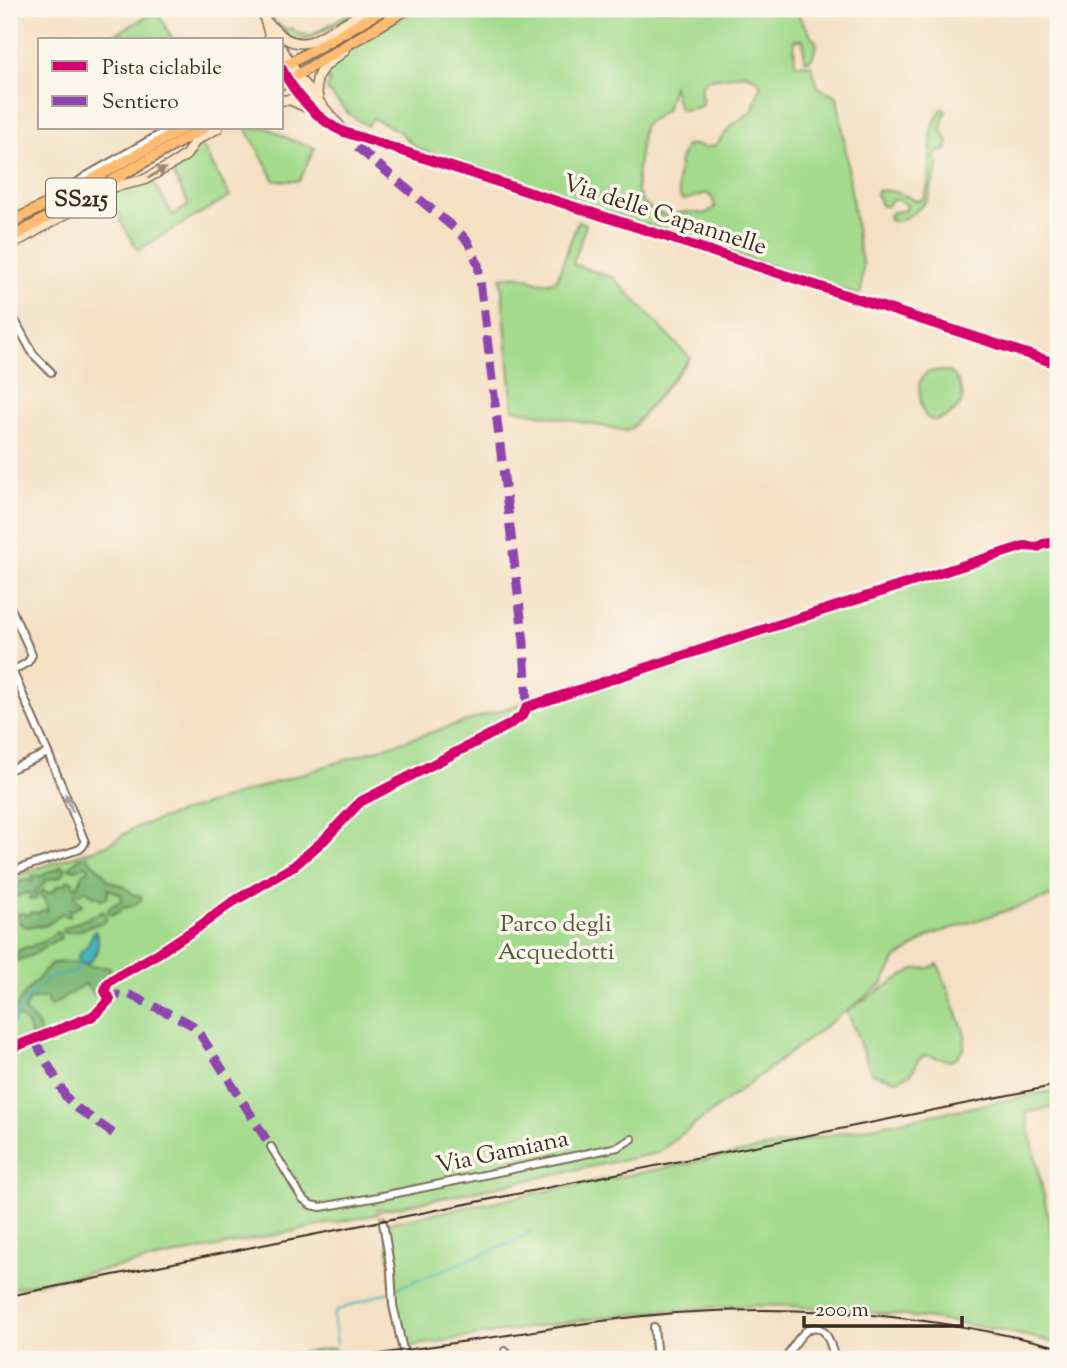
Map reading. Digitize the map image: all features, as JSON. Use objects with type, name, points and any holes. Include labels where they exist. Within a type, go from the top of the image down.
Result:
[{"type":"main road","points":[[284,67],[384,9]]},
{"type":"main road","points":[[289,80],[407,9]]},
{"type":"main road","name":"SS215","points":[[10,221],[180,130]]},
{"type":"main road","name":"SS215","points":[[9,239],[200,130]]},
{"type":"street","points":[[262,9],[270,38]]},
{"type":"street","points":[[284,38],[295,43],[313,41],[370,9]]},
{"type":"street","points":[[265,20],[283,38]]},
{"type":"street","points":[[265,20],[276,38]]},
{"type":"street","points":[[320,103],[315,84],[319,73],[358,38]]},
{"type":"street","name":"Via delle Capannelle","points":[[284,67],[295,91],[324,120],[344,132],[1058,364]]},
{"type":"street","name":"Via delle Capannelle","points":[[289,80],[320,103],[344,132]]},
{"type":"street","points":[[284,100],[303,106],[324,120]]},
{"type":"street","points":[[63,195],[86,176],[168,130]]},
{"type":"street","points":[[9,246],[113,187],[142,180],[176,162],[186,155],[197,140],[214,130]]},
{"type":"street","points":[[9,309],[33,354],[51,372]]},
{"type":"street","points":[[9,604],[32,655],[30,661],[11,672]]},
{"type":"street","points":[[9,663],[84,836],[83,846],[77,849],[9,872]]},
{"type":"street","points":[[9,770],[48,753]]},
{"type":"street","name":"Via Gamiana","points":[[271,1147],[302,1198],[311,1205],[324,1207],[618,1147],[632,1139]]},
{"type":"street","points":[[379,1197],[380,1206]]},
{"type":"street","points":[[383,1223],[394,1308],[405,1359]]},
{"type":"street","points":[[654,1327],[657,1359]]},
{"type":"street","points":[[785,1359],[802,1333],[813,1328],[826,1334],[835,1359]]},
{"type":"street","points":[[505,1350],[513,1359]]},
{"type":"green space","points":[[267,9],[276,25],[279,24],[285,29],[293,28],[295,32],[308,37],[346,15],[345,9],[364,9],[306,40],[291,39],[274,25]]},
{"type":"green space","points":[[417,9],[794,9],[817,44],[809,61],[805,60],[803,40],[794,40],[795,64],[811,65],[818,87],[837,96],[863,265],[861,292],[857,295],[416,148],[399,131],[373,118],[367,126],[349,114],[328,91],[330,81],[322,75],[360,43]],"holes":[[[744,74],[760,83],[753,110],[731,126],[716,145],[706,148],[687,145],[681,157],[678,188],[682,200],[707,193],[713,199],[715,207],[705,214],[688,212],[664,215],[643,203],[637,191],[642,132],[644,125],[666,110],[673,86],[679,109],[683,110],[700,107],[703,100],[701,86],[706,80]]]},
{"type":"green space","points":[[157,11],[172,38],[108,38]]},
{"type":"green space","points":[[942,109],[946,112],[942,131],[948,144],[943,152],[938,151],[935,156],[938,166],[928,198],[912,214],[891,221],[891,213],[906,210],[907,205],[892,200],[887,206],[883,206],[876,195],[877,191],[892,192],[917,201],[923,199],[929,176],[932,130]]},
{"type":"green space","points":[[247,130],[272,130],[315,148],[299,181],[275,181]]},
{"type":"green space","points":[[200,142],[230,196],[138,250],[120,221],[122,219],[108,193],[141,186],[152,180],[173,215],[189,205],[171,170],[187,161]]},
{"type":"green space","points":[[578,221],[586,224],[573,264],[614,278],[690,358],[627,431],[513,409],[501,278],[519,276],[540,283],[557,279]]},
{"type":"green space","points":[[945,371],[954,375],[962,396],[955,411],[939,420],[929,419],[925,415],[920,400],[919,383],[926,373]]},
{"type":"green space","name":"Parco degli Acquedotti","points":[[1058,532],[1058,894],[931,935],[896,959],[882,984],[848,1010],[914,969],[930,968],[938,964],[965,1034],[963,1050],[951,1061],[926,1055],[919,1059],[911,1074],[896,1080],[871,1073],[847,1010],[657,1153],[378,1211],[378,1214],[9,1289],[9,878],[107,845],[136,827],[523,703],[709,650]]},
{"type":"green space","points":[[88,856],[107,880],[125,887],[134,895],[140,896],[141,900],[113,915],[108,913],[109,907],[122,901],[121,894],[109,889],[107,897],[101,899],[85,890],[80,894],[76,893],[75,897],[82,904],[69,910],[70,917],[62,913],[44,926],[27,927],[18,922],[20,913],[26,916],[31,912],[47,911],[40,891],[54,891],[68,880],[72,881],[75,887],[78,886],[84,871],[89,871],[89,867],[84,865],[75,870],[69,868],[78,859]]},
{"type":"green space","points":[[60,866],[66,868],[63,875],[44,880],[44,884],[35,891],[35,900],[29,899],[29,892],[11,898],[9,903],[9,884],[27,880],[32,882],[32,875],[42,876],[59,869]]},
{"type":"green space","points":[[103,911],[106,921],[63,932],[64,928]]},
{"type":"green space","points":[[57,932],[61,938],[30,956],[9,964],[9,957],[24,948],[39,944]]},
{"type":"green space","points":[[52,963],[110,967],[110,975],[101,991],[94,995],[85,984],[51,1006],[47,1004],[46,997],[29,1000],[24,1011],[37,1024],[40,1035],[31,1036],[27,1024],[17,1016],[9,1028],[14,1011],[32,985]]},
{"type":"green space","points":[[1058,1090],[1058,1106],[1026,1113],[1058,1262],[1058,1344],[934,1319],[771,1305],[614,1316],[404,1347],[393,1302],[386,1223]]},
{"type":"green space","points":[[333,1348],[343,1359],[258,1359]]},
{"type":"water","points":[[95,931],[98,940],[96,953],[87,964],[79,962],[79,954]]},
{"type":"waterway","points":[[9,1030],[40,985],[54,976],[76,972],[82,961]]},
{"type":"waterway","points":[[397,1288],[511,1243],[531,1232]]},
{"type":"waterway","points":[[337,1343],[333,1316],[338,1310],[388,1292]]},
{"type":"waterway","points":[[339,1351],[340,1356]]},
{"type":"tunnel","points":[[380,1206],[383,1223]]},
{"type":"railway","points":[[9,1296],[1058,1085]]},
{"type":"railway","points":[[345,1359],[602,1321],[675,1313],[772,1310],[820,1311],[916,1320],[1058,1347]]},
{"type":"marked path","points":[[357,147],[461,234],[468,242],[478,264],[524,642],[527,707]]},
{"type":"marked path","points":[[106,1004],[117,995],[130,995],[192,1025],[271,1147]]},
{"type":"marked path","points":[[34,1039],[66,1097],[118,1137]]},
{"type":"cycle path","points":[[284,72],[308,106],[325,121],[344,132],[1058,364]]},
{"type":"cycle path","points":[[9,1049],[91,1017],[110,999],[105,991],[107,984],[113,979],[294,866],[324,840],[360,802],[509,725],[523,715],[527,707],[1024,546],[1038,547],[1058,542]]}]
